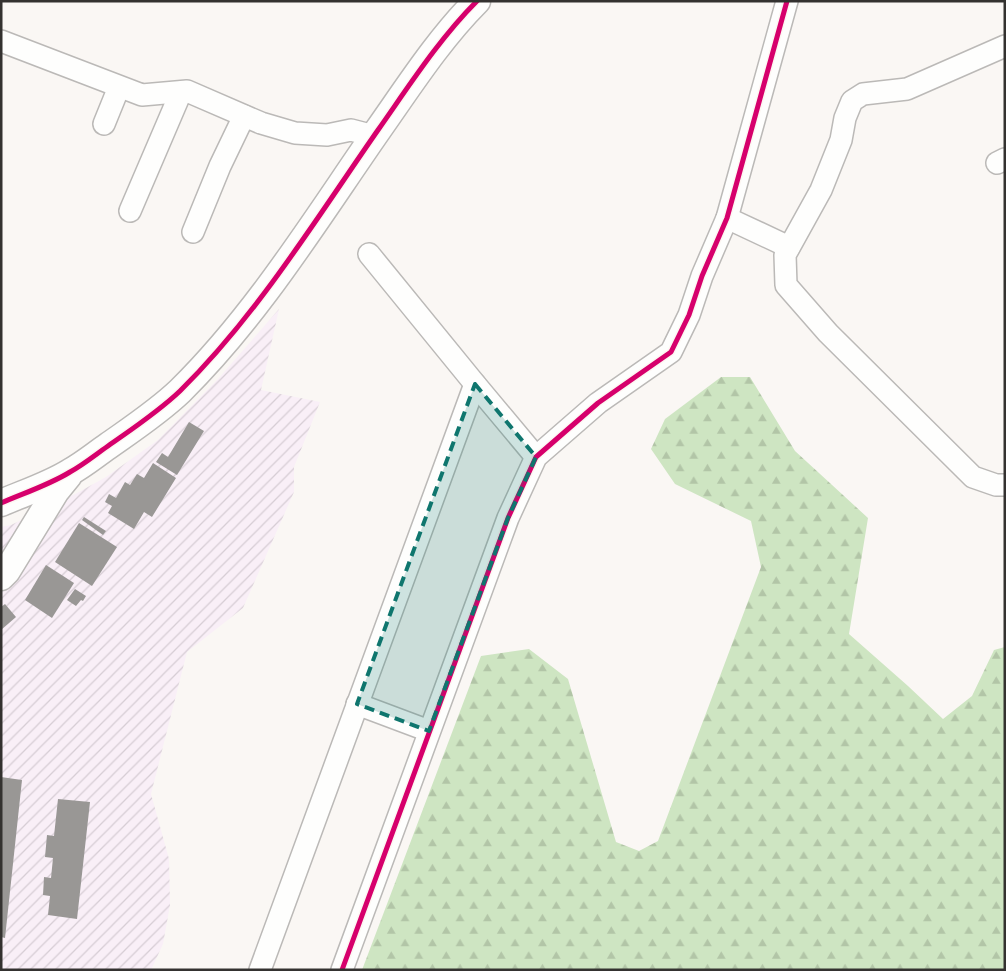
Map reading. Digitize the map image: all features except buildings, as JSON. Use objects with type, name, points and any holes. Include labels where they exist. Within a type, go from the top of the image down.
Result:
[{"type":"street","points":[[1,502],[39,488],[71,472],[140,424],[179,393],[248,316],[433,52],[478,1]]},
{"type":"street","points":[[342,970],[508,518],[536,457],[598,403],[671,352],[689,316],[702,276],[727,218],[787,1]]},
{"type":"street","points":[[1,41],[142,95],[187,91],[261,123],[295,133],[327,135],[350,130],[374,136]]},
{"type":"street","points":[[1005,46],[907,89],[863,94],[852,101],[845,118],[841,140],[822,190],[785,255],[786,285],[828,334],[973,477],[996,485],[1005,485]]},
{"type":"street","points":[[104,124],[119,87]]},
{"type":"street","points":[[130,211],[181,92]]},
{"type":"street","points":[[193,232],[220,166],[244,116]]},
{"type":"street","points":[[727,218],[789,247]]},
{"type":"street","points":[[369,254],[536,457]]},
{"type":"street","points":[[260,970],[475,384]]},
{"type":"street","points":[[1,577],[7,571],[56,491],[71,472]]},
{"type":"street","points":[[358,704],[429,731]]},
{"type":"highlighted area","points":[[475,384],[536,457],[508,518],[429,731],[357,704]]},
{"type":"shaded area","points":[[279,309],[261,390],[320,402],[294,467],[294,492],[243,608],[187,652],[151,794],[169,859],[170,905],[163,944],[151,970],[1,970],[1,527],[11,525],[106,477],[158,440],[218,379]]},
{"type":"green space","points":[[721,377],[750,377],[795,451],[868,518],[849,634],[943,719],[972,696],[994,650],[1005,647],[1005,970],[362,970],[481,656],[529,649],[568,679],[616,842],[639,851],[658,841],[761,567],[751,521],[675,484],[651,449],[665,419]]},
{"type":"cycle path","points":[[1,503],[54,481],[75,469],[145,420],[180,391],[261,298],[425,63],[477,1]]},
{"type":"cycle path","points":[[342,970],[508,518],[536,457],[598,403],[671,352],[689,315],[702,276],[727,218],[787,1]]}]
